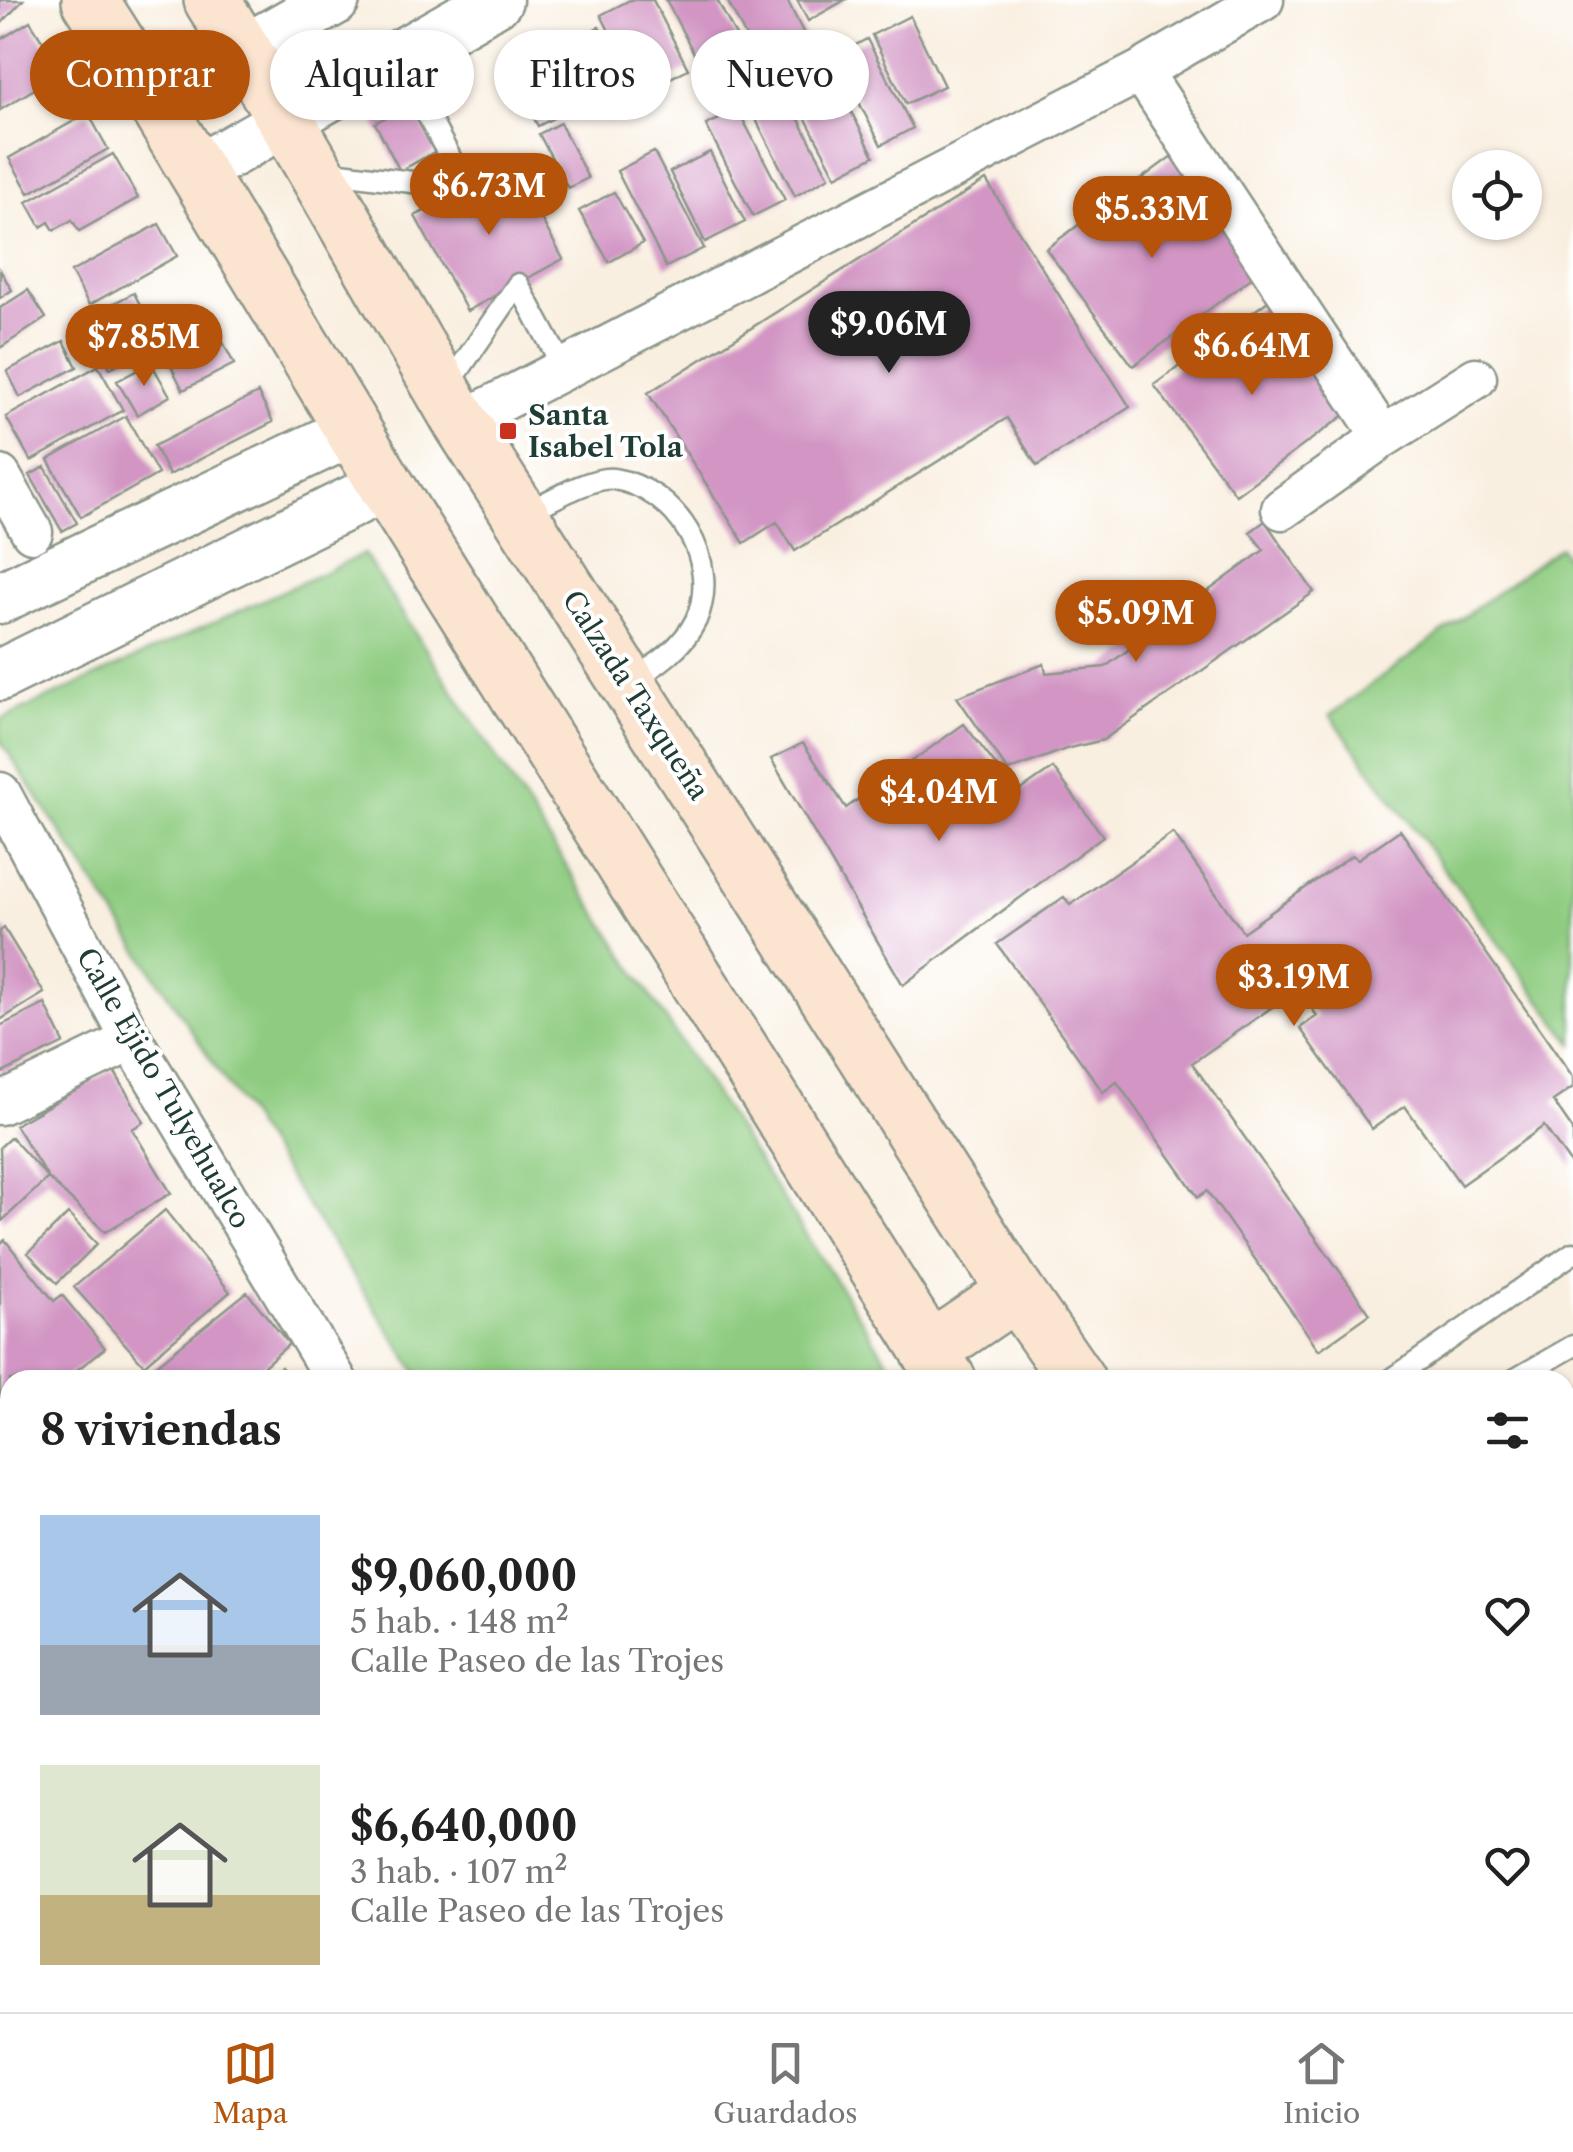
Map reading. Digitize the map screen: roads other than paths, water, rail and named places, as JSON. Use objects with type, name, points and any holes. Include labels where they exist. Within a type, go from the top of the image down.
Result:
[{"type":"main road","points":[[90,0],[109,30]]},
{"type":"main road","name":"Calzada Taxqueña","points":[[212,0],[231,30]]},
{"type":"main road","name":"Calzada Taxqueña","points":[[250,60],[270,93]]},
{"type":"main road","points":[[166,120],[386,485],[938,1366],[1016,1292]]},
{"type":"main road","name":"Calzada Taxqueña","points":[[286,120],[452,407],[1069,1370]]},
{"type":"street","points":[[250,47],[334,0]]},
{"type":"street","points":[[445,30],[497,0]]},
{"type":"street","points":[[452,407],[564,369],[1141,71],[1264,0]]},
{"type":"street","points":[[1141,71],[1383,438]]},
{"type":"street","points":[[197,171],[286,120]]},
{"type":"street","points":[[1282,509],[1476,378]]},
{"type":"street","points":[[0,598],[353,430]]},
{"type":"street","points":[[0,476],[32,532]]},
{"type":"street","points":[[0,675],[386,485]]},
{"type":"street","name":"Calle Ejido Tulyehualco","points":[[0,792],[132,1040],[330,1370]]},
{"type":"street","points":[[0,1104],[132,1040]]},
{"type":"lane","points":[[314,169],[467,189],[430,120]]},
{"type":"lane","points":[[452,407],[518,284],[564,369]]},
{"type":"lane","points":[[521,515],[591,482],[612,478],[651,492],[684,522],[702,563],[704,588],[696,619],[679,646],[627,684]]},
{"type":"lane","points":[[1405,1370],[1573,1252]]},
{"type":"lane","points":[[1531,1370],[1573,1346]]},
{"type":"place","name":"Santa Isabel Tola","points":[[508,431]]}]
